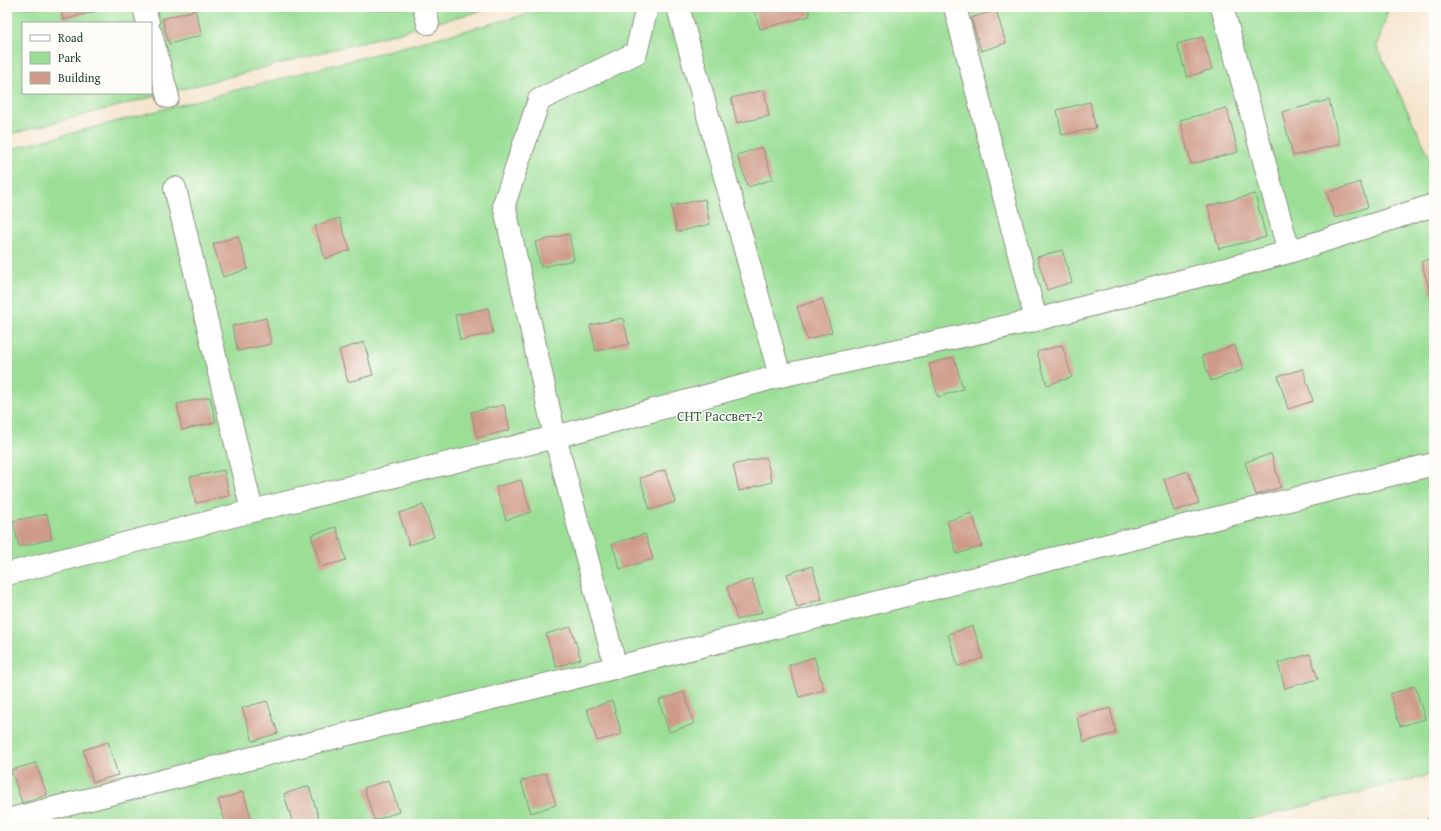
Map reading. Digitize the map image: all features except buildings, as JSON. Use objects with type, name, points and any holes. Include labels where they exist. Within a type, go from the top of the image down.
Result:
[{"type":"street","points":[[144,7],[148,22]]},
{"type":"street","points":[[616,668],[555,437],[504,204],[539,100],[636,53],[647,7]]},
{"type":"street","points":[[678,7],[780,376]]},
{"type":"street","points":[[955,7],[1036,320]]},
{"type":"street","points":[[1222,7],[1290,252]]},
{"type":"street","points":[[152,38],[168,97]]},
{"type":"street","points":[[175,188],[252,511]]},
{"type":"street","points":[[7,574],[252,511],[555,437],[780,376],[1036,320],[1290,252],[1434,205]]},
{"type":"street","points":[[7,820],[402,719],[616,668],[1434,464]]},
{"type":"path","points":[[1416,824],[1434,817]]},
{"type":"green space","points":[[7,7],[496,7],[7,135]]},
{"type":"green space","name":"СНТ Рассвет-2","points":[[555,7],[1389,7],[1377,47],[1434,166],[1434,774],[1231,824],[7,824],[7,150]]}]
